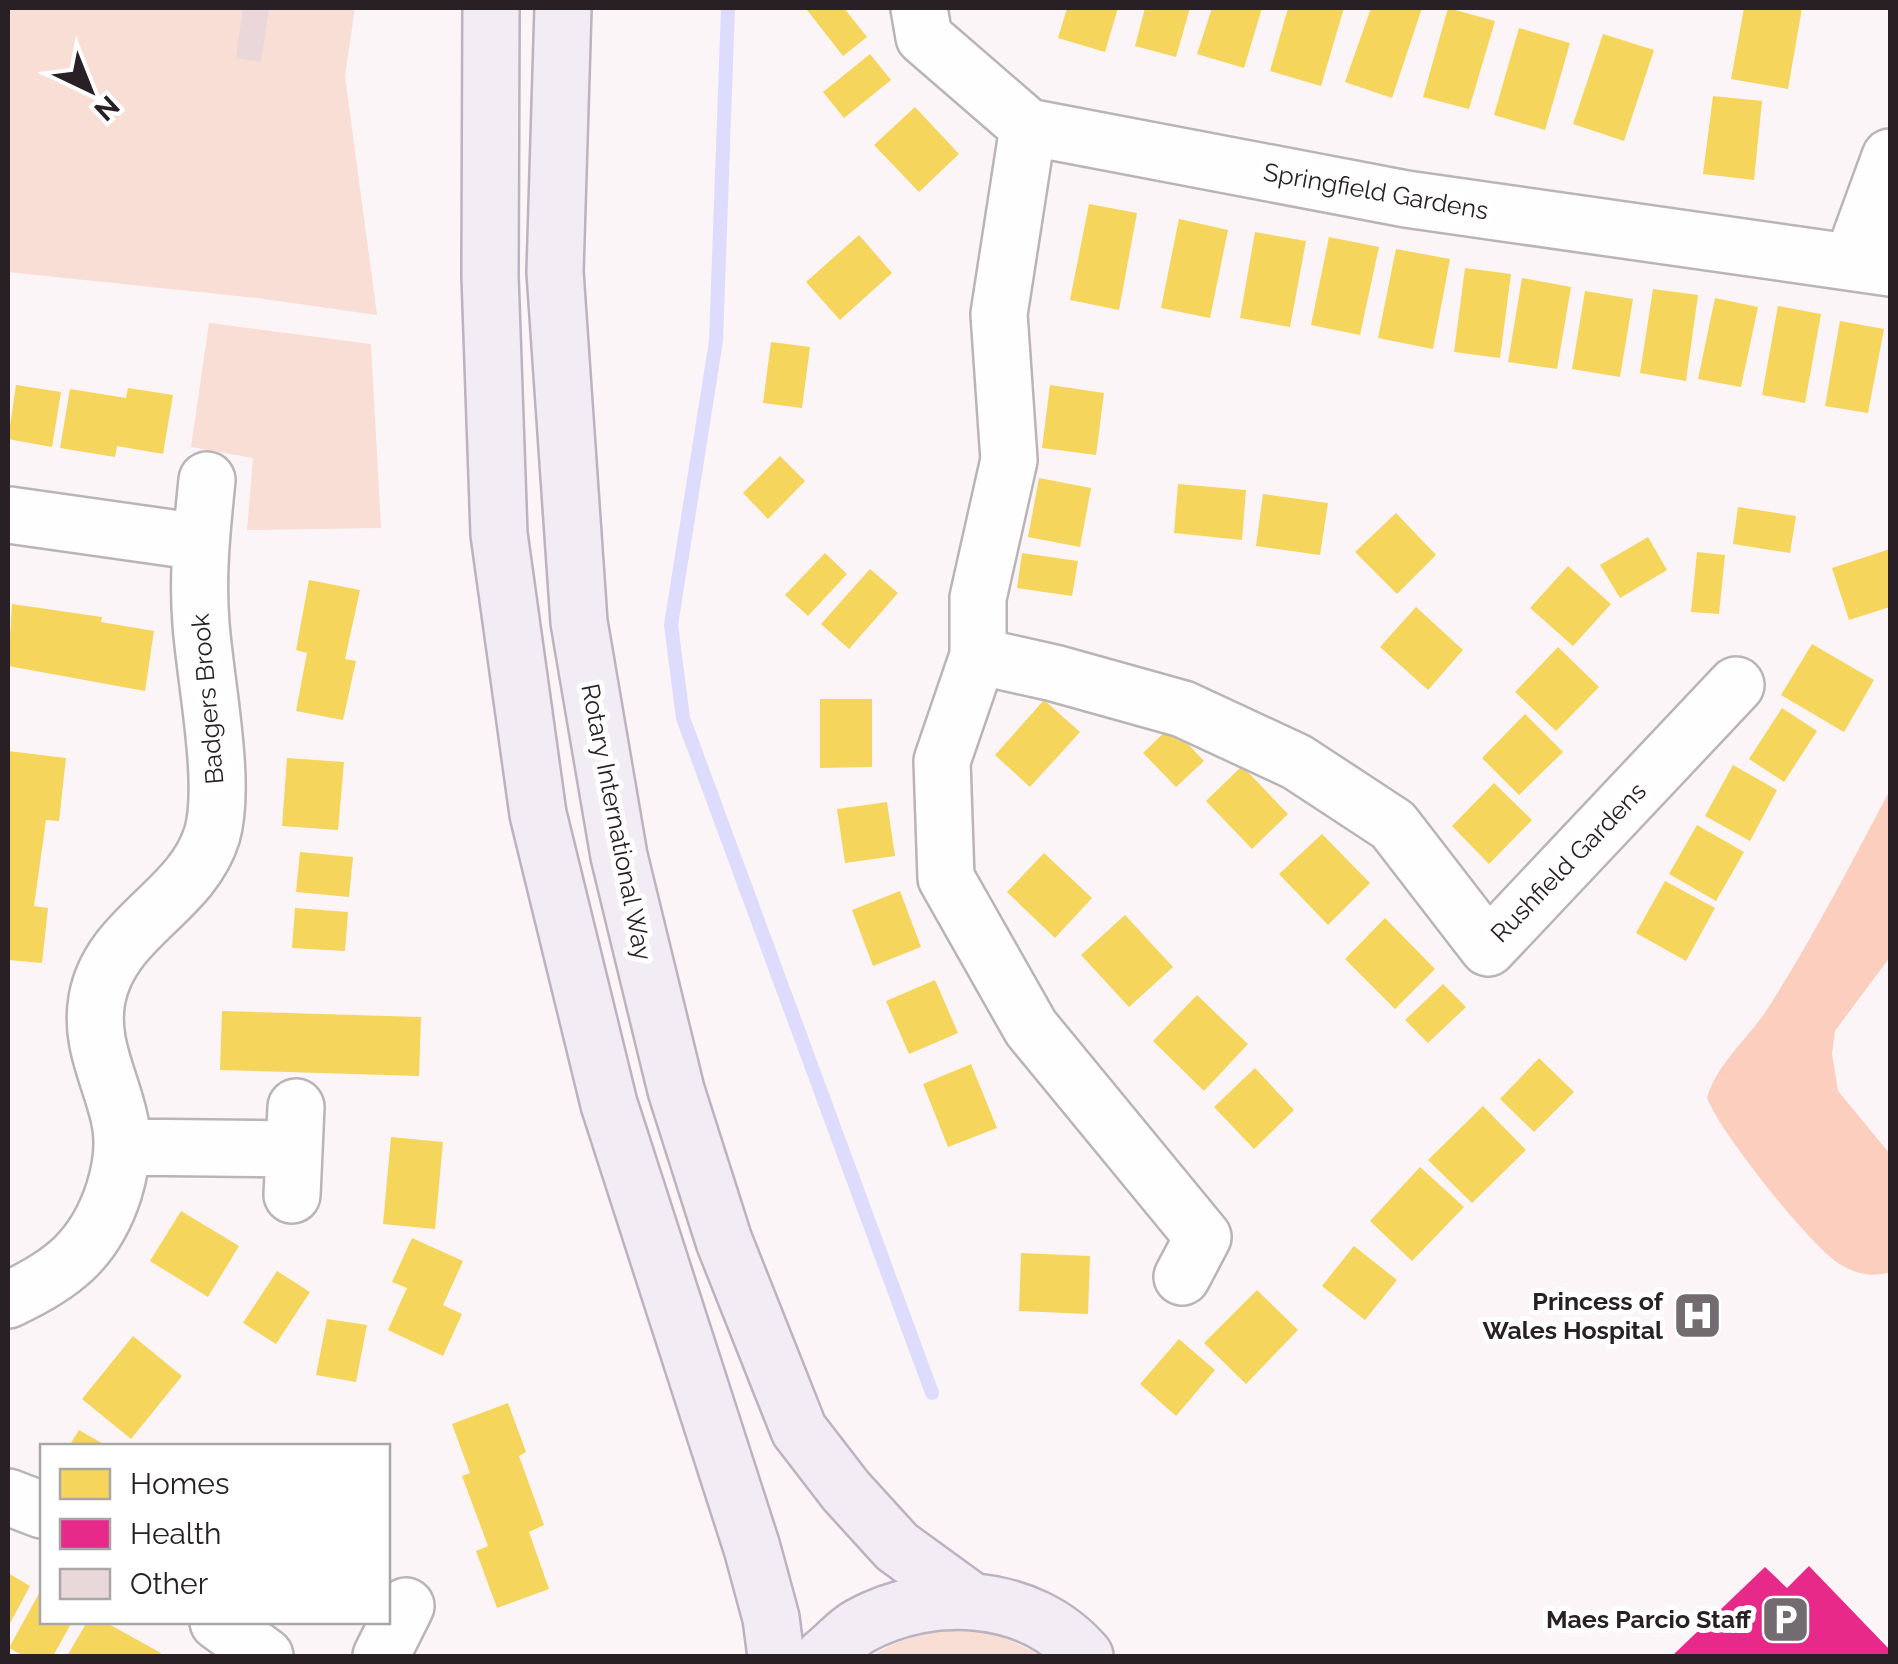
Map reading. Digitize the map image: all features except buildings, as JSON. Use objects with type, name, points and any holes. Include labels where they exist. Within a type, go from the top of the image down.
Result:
[{"type":"main road","points":[[491,8],[490,276],[500,534],[538,814],[609,1104],[752,1548],[771,1618],[776,1656]]},
{"type":"main road","name":"Rotary International Way","points":[[563,8],[554,272],[579,622],[619,856],[676,1090],[724,1241],[799,1430],[846,1491],[897,1547],[970,1600]]},
{"type":"main road","points":[[824,1656],[858,1627],[912,1604],[970,1600],[1005,1606],[1037,1619],[1085,1656]]},
{"type":"street","name":"Springfield Gardens","points":[[919,8],[924,36],[1028,126],[1406,199],[1872,265]]},
{"type":"street","points":[[1028,126],[999,314],[1009,460],[978,598],[978,656],[942,761],[946,878],[1031,1028],[1203,1237],[1182,1277]]},
{"type":"street","points":[[1872,265],[1890,157]]},
{"type":"street","name":"Badgers Brook","points":[[8,1300],[50,1278],[88,1247],[110,1205],[122,1147],[121,1122],[96,1043],[97,998],[104,971],[117,949],[181,886],[212,836],[215,756],[198,579],[207,480]]},
{"type":"street","points":[[9,515],[200,542]]},
{"type":"street","name":"Rushfield Gardens","points":[[978,656],[1183,709],[1297,762],[1394,825],[1488,948],[1736,685]]},
{"type":"street","points":[[122,1147],[294,1150]]},
{"type":"street","points":[[8,1497],[40,1509]]},
{"type":"street","points":[[381,1656],[406,1606]]},
{"type":"street","points":[[221,1624],[265,1656]]},
{"type":"shaded area","points":[[8,8],[355,8],[345,76],[377,315],[8,272]]},
{"type":"shaded area","points":[[209,323],[371,344],[381,528],[247,530],[253,458],[191,447]]},
{"type":"shaded area","points":[[1890,790],[1890,957],[1835,1031],[1832,1054],[1838,1091],[1890,1154],[1890,1272],[1870,1275],[1838,1263],[1807,1234],[1746,1160],[1707,1098],[1718,1073],[1760,1019],[1801,955]]},
{"type":"shaded area","points":[[969,1630],[1001,1636],[1043,1656],[872,1656],[918,1636]]},
{"type":"waterway","points":[[728,8],[716,341],[671,625],[683,718],[932,1393]]},
{"type":"place","name":"Princess of Wales Hospital","points":[[1698,1315]]},
{"type":"place","name":"Maes Parcio Staff","points":[[1786,1619]]}]
